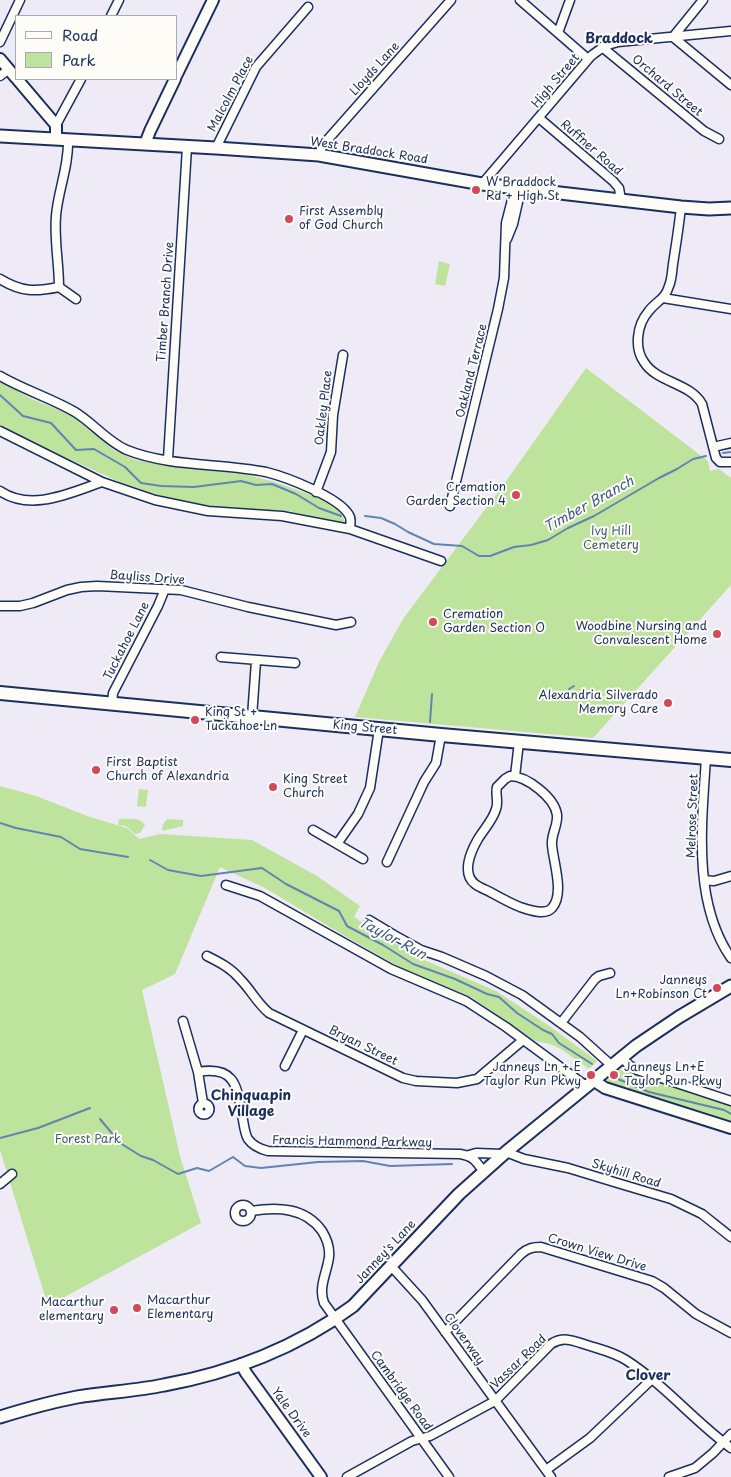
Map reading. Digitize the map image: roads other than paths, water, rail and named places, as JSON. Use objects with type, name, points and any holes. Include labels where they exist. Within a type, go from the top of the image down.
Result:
[{"type":"main road","name":"West Braddock Road","points":[[0,136],[319,155],[482,184],[681,207],[731,208]]},
{"type":"main road","name":"King Street","points":[[0,693],[441,735],[731,760]]},
{"type":"main road","name":"Janney's Lane","points":[[0,1417],[50,1402],[165,1385],[201,1377],[241,1364],[311,1334],[352,1306],[483,1171],[621,1057],[665,1026],[731,986]]},
{"type":"street","points":[[0,42],[20,0]]},
{"type":"street","points":[[112,15],[119,0]]},
{"type":"street","points":[[178,74],[213,0]]},
{"type":"street","name":"Lloyds Lane","points":[[319,155],[322,146],[451,0]]},
{"type":"street","points":[[520,0],[588,59]]},
{"type":"street","points":[[558,33],[570,0]]},
{"type":"street","points":[[704,0],[673,37],[731,86]]},
{"type":"street","name":"Malcolm Place","points":[[216,148],[256,67],[308,6]]},
{"type":"street","name":"High Street","points":[[482,184],[588,59],[602,47],[618,42],[731,31]]},
{"type":"street","name":"Orchard Street","points":[[602,47],[704,131],[719,139]]},
{"type":"street","points":[[0,59],[15,76]]},
{"type":"street","points":[[0,76],[9,68]]},
{"type":"street","points":[[19,80],[56,126]]},
{"type":"street","points":[[56,139],[56,126],[80,80]]},
{"type":"street","points":[[145,144],[175,80]]},
{"type":"street","name":"Ruffner Road","points":[[539,118],[613,181],[619,188],[620,200]]},
{"type":"street","points":[[59,286],[55,235],[56,215],[66,167],[68,139]]},
{"type":"street","name":"Timber Branch Drive","points":[[168,460],[187,147]]},
{"type":"street","name":"Oakland Terrace","points":[[450,506],[498,308],[504,278],[506,240],[513,224],[518,188]]},
{"type":"street","points":[[681,207],[670,284],[664,298],[648,312],[642,322],[638,338],[639,348],[645,364],[655,372],[687,389],[699,399],[718,461],[731,462]]},
{"type":"street","points":[[0,279],[18,288],[29,290],[59,286],[76,299]]},
{"type":"street","points":[[664,298],[731,309]]},
{"type":"street","name":"Oakley Place","points":[[316,492],[331,452],[333,415],[342,355]]},
{"type":"street","points":[[0,376],[71,410],[126,449],[168,460],[268,473],[287,479],[335,501],[346,510],[351,519],[350,530]]},
{"type":"street","points":[[0,430],[102,482],[155,500],[208,511],[282,516],[350,530],[441,561]]},
{"type":"street","points":[[713,447],[731,443]]},
{"type":"street","points":[[0,492],[15,499],[34,501],[67,494],[102,482]]},
{"type":"street","name":"Bayliss Drive","points":[[0,606],[20,606],[67,590],[97,586],[181,590],[336,626],[351,622]]},
{"type":"street","name":"Tuckahoe Lane","points":[[112,704],[113,693],[165,590]]},
{"type":"street","points":[[221,657],[295,663]]},
{"type":"street","points":[[252,717],[256,660]]},
{"type":"street","points":[[337,844],[358,814],[370,788],[379,729]]},
{"type":"street","points":[[387,862],[424,782],[436,762],[441,735]]},
{"type":"street","points":[[515,776],[519,742]]},
{"type":"street","name":"Melrose Street","points":[[706,758],[702,848],[704,880],[714,925],[731,958]]},
{"type":"street","points":[[515,776],[546,794],[555,805],[557,821],[552,845],[558,872],[556,901],[551,910],[546,912],[517,906],[476,885],[469,875],[469,862],[475,844],[496,809],[498,787],[505,779],[515,776]]},
{"type":"street","points":[[313,830],[363,859]]},
{"type":"street","points":[[704,880],[714,881],[731,876]]},
{"type":"street","points":[[226,885],[260,896],[391,969],[466,1001],[559,1065],[590,1083],[731,1128]]},
{"type":"street","points":[[369,920],[421,950],[442,957],[522,995],[580,1037],[611,1065]]},
{"type":"street","name":"Bryan Street","points":[[207,956],[221,963],[240,978],[258,1003],[277,1017],[409,1080],[457,1083],[477,1079],[523,1040]]},
{"type":"street","points":[[561,1023],[595,979],[610,973]]},
{"type":"street","points":[[183,1021],[198,1072],[204,1103]]},
{"type":"street","points":[[284,1066],[303,1030]]},
{"type":"street","points":[[621,1057],[637,1070],[731,1101]]},
{"type":"street","name":"Francis Hammond Parkway","points":[[198,1072],[218,1070],[225,1073],[231,1079],[237,1088],[247,1138],[260,1149],[268,1152],[469,1155],[476,1153],[505,1153]]},
{"type":"street","name":"Skyhill Road","points":[[505,1153],[568,1168],[671,1199],[702,1214],[731,1237]]},
{"type":"street","points":[[469,1155],[483,1171]]},
{"type":"street","points":[[0,1184],[12,1174]]},
{"type":"street","name":"Cambridge Road","points":[[251,1211],[285,1209],[297,1211],[309,1218],[320,1228],[327,1242],[329,1252],[322,1284],[322,1298],[335,1319],[449,1477]]},
{"type":"street","name":"Crown View Drive","points":[[445,1332],[521,1254],[530,1248],[536,1247],[652,1281],[664,1288],[696,1314],[731,1333]]},
{"type":"street","name":"Cloverway","points":[[390,1266],[422,1300],[551,1477]]},
{"type":"street","name":"Vassar Road","points":[[347,1477],[412,1441],[430,1436],[495,1401],[551,1344],[564,1339],[574,1340],[613,1353],[626,1360],[652,1379],[705,1428],[731,1448]]},
{"type":"street","name":"Yale Drive","points":[[241,1364],[321,1477]]},
{"type":"street","points":[[546,1470],[590,1438],[652,1379]]},
{"type":"street","points":[[669,1477],[695,1468],[731,1434]]},
{"type":"waterway","name":"Timber Branch","points":[[0,395],[23,416],[51,423],[76,450],[94,449],[125,467],[141,483],[194,487],[241,481],[256,485],[272,484],[296,494],[319,508],[341,516]]},
{"type":"waterway","name":"Timber Branch","points":[[723,453],[731,452]]},
{"type":"waterway","name":"Timber Branch","points":[[365,516],[381,518],[434,544],[462,546],[479,556],[490,556],[514,547],[548,540],[693,459],[706,456]]},
{"type":"waterway","points":[[569,689],[574,686]]},
{"type":"waterway","points":[[430,722],[432,694]]},
{"type":"waterway","name":"Taylor Run","points":[[0,823],[61,837],[80,849],[128,857]]},
{"type":"waterway","name":"Taylor Run","points":[[150,860],[168,870],[201,876],[262,868],[286,884],[339,911],[347,926],[413,964],[499,997],[517,1013],[552,1034],[559,1043],[592,1064]]},
{"type":"waterway","name":"Taylor Run","points":[[618,1079],[649,1092],[724,1110],[731,1114]]},
{"type":"waterway","points":[[0,1138],[38,1128],[90,1108]]},
{"type":"waterway","points":[[100,1119],[120,1143],[141,1156],[153,1160],[178,1174],[197,1168],[209,1171],[233,1157],[245,1166],[261,1168],[318,1162],[363,1161],[390,1166],[452,1164]]},
{"type":"place","name":"W Braddock Rd + High St","points":[[476,190]]},
{"type":"place","name":"First Assembly of God Church","points":[[289,219]]},
{"type":"place","name":"Cremation Garden Section 4","points":[[516,495]]},
{"type":"place","name":"Cremation Garden Section O","points":[[433,622]]},
{"type":"place","name":"Woodbine Nursing and Convalescent Home","points":[[717,634]]},
{"type":"place","name":"Alexandria Silverado Memory Care","points":[[668,703]]},
{"type":"place","name":"King St + Tuckahoe Ln","points":[[195,720]]},
{"type":"place","name":"First Baptist Church of Alexandria","points":[[96,770]]},
{"type":"place","name":"King Street Church","points":[[273,787]]},
{"type":"place","name":"Janneys Ln+Robinson Ct","points":[[717,988]]},
{"type":"place","name":"Janneys Ln + E Taylor Run Pkwy","points":[[591,1075]]},
{"type":"place","name":"Janneys Ln+E Taylor Run Pkwy","points":[[614,1075]]},
{"type":"place","name":"Macarthur Elementary","points":[[137,1308]]},
{"type":"place","name":"Macarthur elementary","points":[[114,1310]]},
{"type":"district","name":"Braddock","points":[[619,39]]},
{"type":"district","name":"Chinquapin Village","points":[[251,1104]]},
{"type":"district","name":"Clover","points":[[648,1376]]},
{"type":"park label","name":"Ivy Hill Cemetery","points":[[611,539]]},
{"type":"park label","name":"Forest Park","points":[[88,1140]]}]
